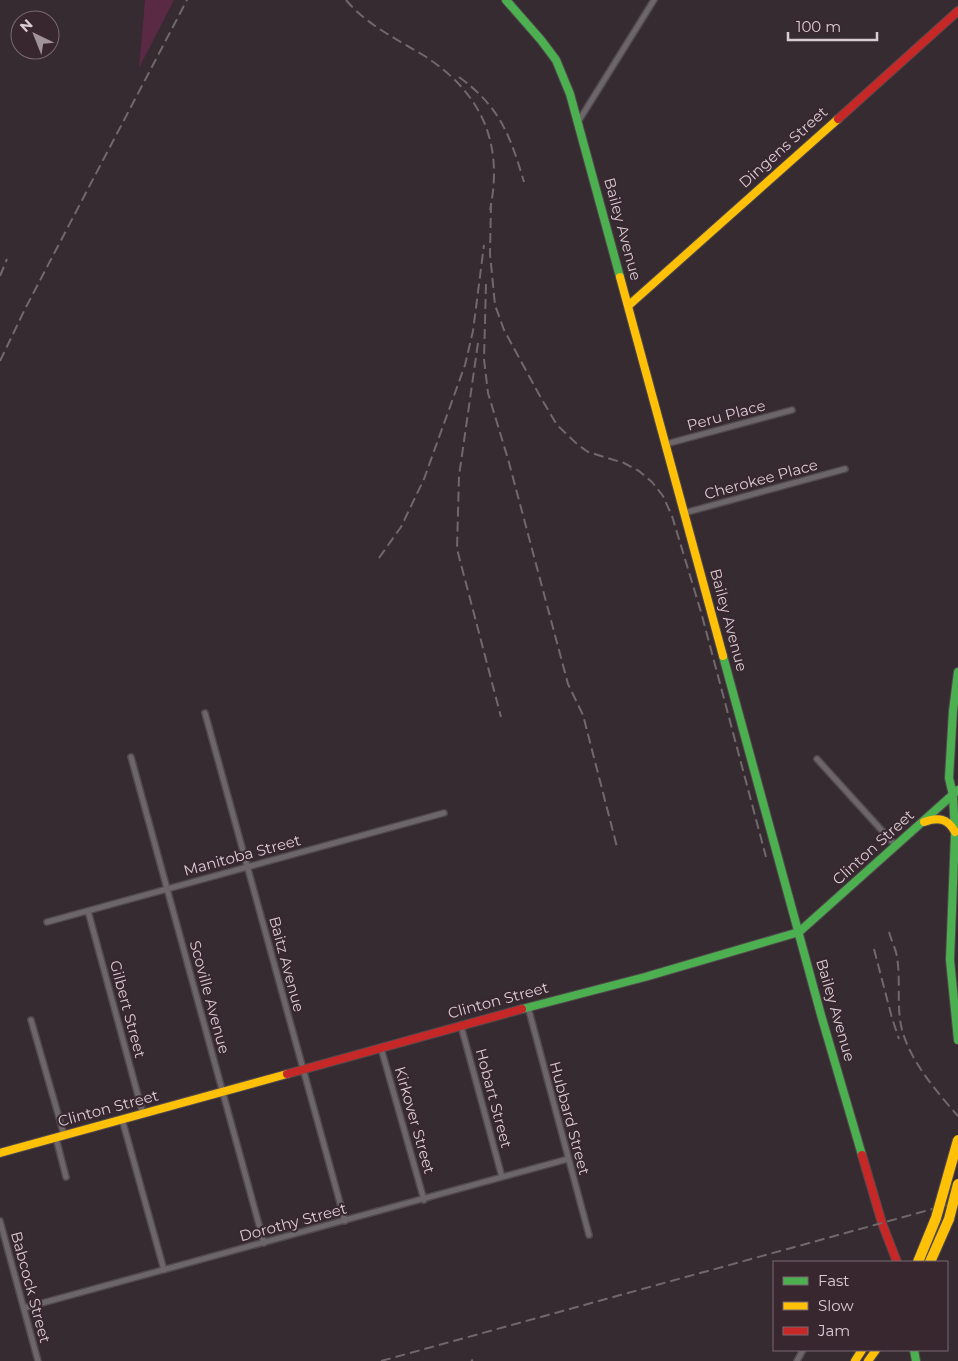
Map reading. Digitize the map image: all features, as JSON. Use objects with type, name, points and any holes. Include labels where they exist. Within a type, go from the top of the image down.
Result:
[{"type":"main road","name":"Bailey Avenue","points":[[506,0],[556,60],[570,94],[821,1015],[882,1223],[896,1261]]},
{"type":"main road","name":"Dingens Street","points":[[628,306],[958,11]]},
{"type":"main road","points":[[958,672],[953,711],[949,778],[955,792],[950,960],[958,1040]]},
{"type":"main road","name":"Clinton Street","points":[[0,1153],[528,1007],[645,977],[799,932],[924,822],[955,792]]},
{"type":"main road","points":[[924,822],[939,818],[947,821],[952,826],[955,834]]},
{"type":"main road","points":[[918,1261],[936,1219],[958,1140]]},
{"type":"main road","points":[[930,1261],[949,1219],[958,1184]]},
{"type":"street","points":[[578,122],[654,0]]},
{"type":"street","name":"Peru Place","points":[[666,444],[792,410]]},
{"type":"street","name":"Cherokee Place","points":[[684,513],[845,469]]},
{"type":"street","name":"Baitz Avenue","points":[[205,713],[345,1221]]},
{"type":"street","name":"Scoville Avenue","points":[[131,757],[264,1243]]},
{"type":"street","points":[[817,759],[897,846]]},
{"type":"street","name":"Manitoba Street","points":[[47,922],[444,813]]},
{"type":"street","name":"Gilbert Street","points":[[88,911],[143,1114]]},
{"type":"street","name":"Hubbard Street","points":[[528,1007],[589,1235]]},
{"type":"street","points":[[31,1020],[60,1136],[66,1177]]},
{"type":"street","name":"Hobart Street","points":[[461,1026],[502,1177]]},
{"type":"street","name":"Kirkover Street","points":[[381,1048],[424,1200]]},
{"type":"street","points":[[122,1120],[164,1270]]},
{"type":"street","name":"Dorothy Street","points":[[24,1308],[424,1200],[568,1159]]},
{"type":"street","name":"Babcock Street","points":[[0,1220],[38,1361]]},
{"type":"shaded area","points":[[145,0],[174,0],[139,68]]},
{"type":"railway","points":[[0,361],[25,309],[187,0]]},
{"type":"railway","points":[[346,0],[372,24],[443,69],[460,85],[473,102],[484,121],[494,162],[494,185],[490,210]]},
{"type":"railway","points":[[459,77],[484,99],[502,123],[514,150],[524,182]]},
{"type":"railway","points":[[491,203],[490,254],[495,305],[504,330],[541,398],[557,425],[577,444],[588,452],[624,463],[639,471],[652,482],[663,496],[672,516],[701,612],[766,857]]},
{"type":"railway","points":[[379,558],[401,527],[424,479],[465,365],[473,331],[484,245]]},
{"type":"railway","points":[[0,276],[7,259]]},
{"type":"railway","points":[[486,284],[484,359],[488,393],[508,459],[568,684],[583,715],[617,847]]},
{"type":"railway","points":[[478,343],[459,476],[457,549],[501,717]]},
{"type":"railway","points":[[889,932],[897,957],[899,1012],[906,1042],[925,1076],[958,1116]]},
{"type":"railway","points":[[874,949],[899,1039]]},
{"type":"railway","points":[[381,1361],[958,1202]]},
{"type":"traffic: fast","points":[[506,0],[556,60],[570,94],[620,277]]},
{"type":"traffic: fast","points":[[723,656],[821,1015],[862,1155]]},
{"type":"traffic: fast","points":[[958,672],[953,711],[949,778],[953,795],[955,834],[950,960],[958,1040]]},
{"type":"traffic: fast","points":[[522,1009],[645,977],[799,932],[958,790]]},
{"type":"traffic: fast","points":[[914,1351],[916,1361]]},
{"type":"traffic: slow","points":[[628,306],[838,119]]},
{"type":"traffic: slow","points":[[620,277],[723,656]]},
{"type":"traffic: slow","points":[[924,822],[934,819],[946,821],[955,832]]},
{"type":"traffic: slow","points":[[0,1153],[287,1074]]},
{"type":"traffic: slow","points":[[918,1261],[936,1218],[958,1140]]},
{"type":"traffic: slow","points":[[930,1261],[949,1219],[958,1184]]},
{"type":"traffic: slow","points":[[855,1361],[861,1351]]},
{"type":"traffic: slow","points":[[868,1361],[875,1351]]},
{"type":"traffic: jam","points":[[838,119],[958,11]]},
{"type":"traffic: jam","points":[[287,1074],[522,1009]]},
{"type":"traffic: jam","points":[[862,1155],[882,1223],[897,1261]]}]
